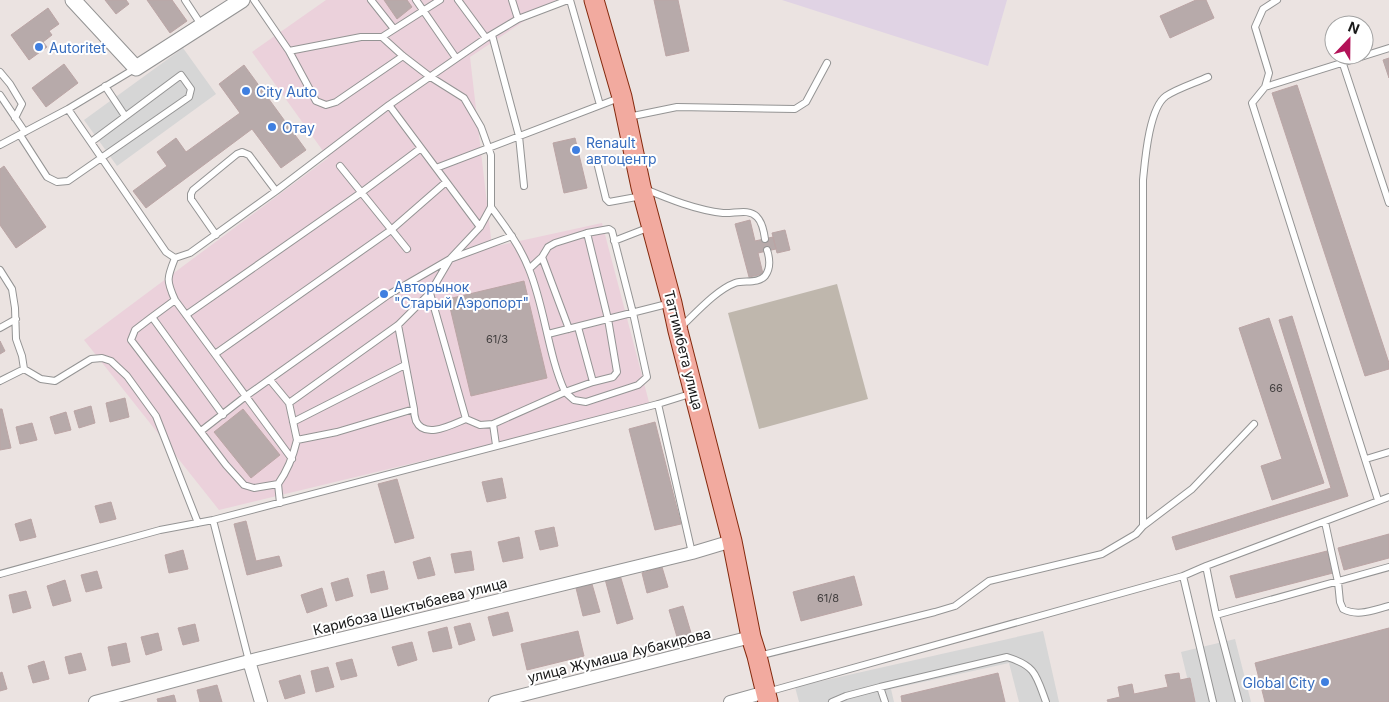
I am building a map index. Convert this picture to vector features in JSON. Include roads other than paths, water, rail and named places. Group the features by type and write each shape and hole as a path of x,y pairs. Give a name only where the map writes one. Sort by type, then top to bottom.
{"main road":[{"name":"Таттимбета улица","path":"594,0 622,97 642,192 732,541 751,637 767,697"}],"street":[{"path":"73,0 136,68 242,0"},
{"name":"Карибоза Шектыбаева улица","path":"95,702 249,661 692,553 732,541"},
{"name":"улица Жумаша Аубакирова","path":"495,702 751,637"},
{"path":"249,661 261,702"},
{"path":"730,702 767,697"}],"lane":[{"path":"185,0 202,26"},
{"path":"254,0 289,52 316,101 326,105 336,102 403,56"},
{"path":"371,0 394,29"},
{"path":"416,0 456,58"},
{"path":"289,52 361,37 382,37 440,0"},
{"path":"458,0 486,38"},
{"path":"512,0 518,19"},
{"path":"175,258 190,253 216,235 389,105 492,34 518,19 569,0 600,105"},
{"path":"1277,0 1263,9 1255,27 1269,74 1265,87 1252,103 1378,500"},
{"path":"492,34 519,136 524,186"},
{"path":"289,403 398,325 430,293 450,259 480,227 491,207 491,156 489,147 481,127 464,98 429,76 382,37"},
{"path":"1374,53 1389,48"},
{"path":"626,117 677,107 795,109 806,102 828,63"},
{"path":"1265,87 1340,65"},
{"path":"1343,65 1389,203"},
{"path":"0,145 68,109 136,68"},
{"path":"0,72 22,104 16,118"},
{"path":"0,95 16,118 22,133 47,177 57,182 68,181 102,158 189,97 191,89 181,75 91,142"},
{"path":"1143,526 1142,229 1143,180 1147,142 1155,112 1165,97 1208,77"},
{"path":"105,86 125,116"},
{"path":"436,168 622,97"},
{"path":"389,105 480,227"},
{"path":"68,109 166,252 175,258"},
{"path":"186,314 362,192 421,148"},
{"path":"216,235 191,199 191,194 193,190 236,154 242,152 249,155 276,191"},
{"path":"596,158 606,199 609,202 642,192 725,214 747,212 757,216 765,239"},
{"path":"340,166 407,249"},
{"path":"215,354 391,230 446,182"},
{"path":"491,207 512,236 530,269 559,379 565,392 574,400 586,402 638,385 647,377 612,231 609,229 587,233 555,242 548,247 542,257 530,269"},
{"path":"614,241 652,226"},
{"path":"398,325 416,422 424,428 432,430 441,429 466,419 480,425 493,424 565,392 593,382 609,379 616,375 608,319 587,233"},
{"path":"201,431 246,396 388,295 450,259 512,236"},
{"path":"678,331 722,290 736,283 760,280 764,277 770,268 767,250"},
{"path":"542,257 569,329"},
{"path":"175,258 168,278 169,287 175,300 292,459"},
{"path":"0,270 12,289 16,319 16,339 24,369"},
{"path":"430,293 466,419"},
{"path":"175,300 135,330 131,340 226,465 244,484 254,488 278,484 286,474 297,440 289,403 270,380"},
{"path":"548,334 672,303"},
{"path":"152,317 223,415"},
{"path":"0,328 16,319"},
{"path":"578,327 593,382"},
{"path":"24,369 41,379 55,382 92,359 102,358 110,361 127,376 156,416 198,523"},
{"path":"293,422 405,366"},
{"path":"0,381 24,369"},
{"path":"0,574 160,530 213,520 694,393"},
{"path":"658,404 692,553"},
{"path":"297,440 337,432 414,409"},
{"path":"493,424 496,445"},
{"path":"757,656 935,612 955,606 989,581 1102,554 1136,534 1143,526 1192,489 1254,424"},
{"path":"1366,459 1389,452"},
{"path":"278,484 280,502"},
{"path":"767,697 1184,576 1389,496"},
{"path":"213,520 249,661"},
{"path":"1325,522 1338,582 1340,602 1343,609 1350,613 1360,614 1389,606"},
{"path":"1206,566 1216,615 1239,702"},
{"path":"1216,615 1389,567"},
{"path":"1184,576 1213,702"},
{"path":"832,702 846,699 880,686 1007,657 1023,662 1036,674 1046,702"},
{"path":"880,686 885,702"}],"place":[{"name":"Autoritet","path":"39,47"},
{"name":"City Auto","path":"246,91"},
{"name":"Отау","path":"272,127"},
{"name":"Renault автоцентр","path":"576,150"},
{"name":"Авторынок \"Старый Аэропорт\"","path":"384,294"},
{"name":"Global City","path":"1325,682"}]}
